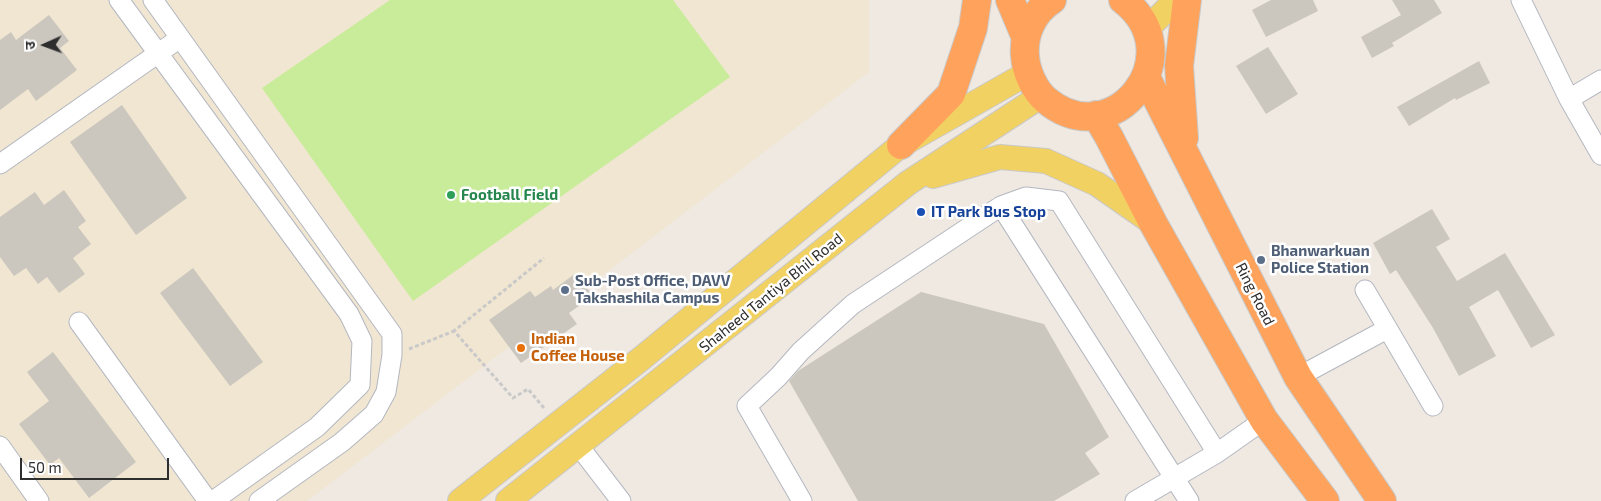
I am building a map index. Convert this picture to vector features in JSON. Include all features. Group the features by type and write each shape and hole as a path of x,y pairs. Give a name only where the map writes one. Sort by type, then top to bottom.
{"highway":[{"path":"902,145 951,94 973,28 977,0"},
{"path":"1010,0 1026,38"},
{"path":"1052,0 1038,13 1026,38 1024,50 1028,73 1042,96 1053,106 1081,116 1112,111 1126,103 1138,91 1146,77 1151,52 1147,28 1133,8 1123,0"},
{"path":"1187,0 1179,66 1180,109 1187,159"},
{"name":"Ring Road","path":"1146,77 1298,377 1382,501"},
{"path":"1096,115 1153,223 1264,420 1325,501"}],"main road":[{"path":"1147,28 1176,0"},
{"path":"460,501 642,358 902,145 1028,73"},
{"name":"Shaheed Tantiya Bhil Road","path":"508,501 908,183 1042,96"},
{"path":"908,183 1000,157 1046,161 1097,184 1153,223"},
{"path":"557,424 578,446"}],"street":[{"path":"119,0 349,314 362,341 360,385 317,427 213,501"},
{"path":"153,0 375,307 392,334 392,355 386,392 374,414 342,442 259,501"},
{"path":"1521,0 1569,99 1601,155"},
{"path":"0,164 180,38"},
{"path":"1569,99 1601,80"},
{"path":"802,501 747,406 778,377 801,350 853,304 1000,206 1026,197 1059,201 1217,454"},
{"path":"1000,206 1189,501"},
{"path":"1365,290 1433,406"},
{"path":"79,322 208,501"},
{"path":"1298,377 1387,329"},
{"path":"1135,501 1217,454 1264,420"},
{"path":"0,446 39,501"},
{"path":"578,446 620,501"}],"path":[{"path":"392,355 454,331 544,258"},
{"path":"454,331 513,398 528,389 557,424"}],"shaded area":[{"path":"0,0 869,0 869,72 307,501 0,501"}],"green space":[{"name":"Football Field","path":"390,0 673,0 730,77 413,301 262,88"}],"building":[{"path":"1271,0 1313,0 1318,11 1266,37 1252,10"},
{"path":"1392,0 1434,0 1442,13 1392,43 1394,46 1372,58 1361,37 1401,15"},
{"path":"49,15 69,41 60,48 77,70 36,101 28,89 0,110 0,40 11,32 16,40"},
{"path":"1268,47 1298,94 1266,114 1236,66"},
{"path":"1479,61 1490,83 1456,100 1455,98 1409,126 1397,107"},
{"path":"122,105 187,198 136,235 70,142"},
{"path":"64,190 86,221 78,227 91,244 73,258 85,274 59,293 47,277 38,284 26,268 14,276 0,257 0,217 35,192 44,205"},
{"path":"1432,209 1450,239 1436,247 1457,281 1505,253 1555,335 1531,348 1498,290 1469,307 1496,356 1459,376 1433,328 1396,270 1390,274 1373,243"},
{"path":"193,268 263,362 230,386 160,293"},
{"path":"576,273 593,296 569,313 577,324 521,363 489,320 530,291 535,297 551,286 553,290"},
{"path":"921,292 1044,324 1109,437 1085,453 1100,474 1054,501 858,501 789,381 798,371"},
{"path":"53,352 136,462 89,498 59,458 50,465 19,424 49,401 27,372"}],"place":[{"name":"Football Field","path":"451,195"},
{"name":"IT Park Bus Stop","path":"921,212"},
{"name":"Bhanwarkuan Police Station","path":"1261,260"},
{"name":"Sub-Post Office, DAVV Takshashila Campus","path":"565,290"},
{"name":"Indian Coffee House","path":"521,348"}]}
